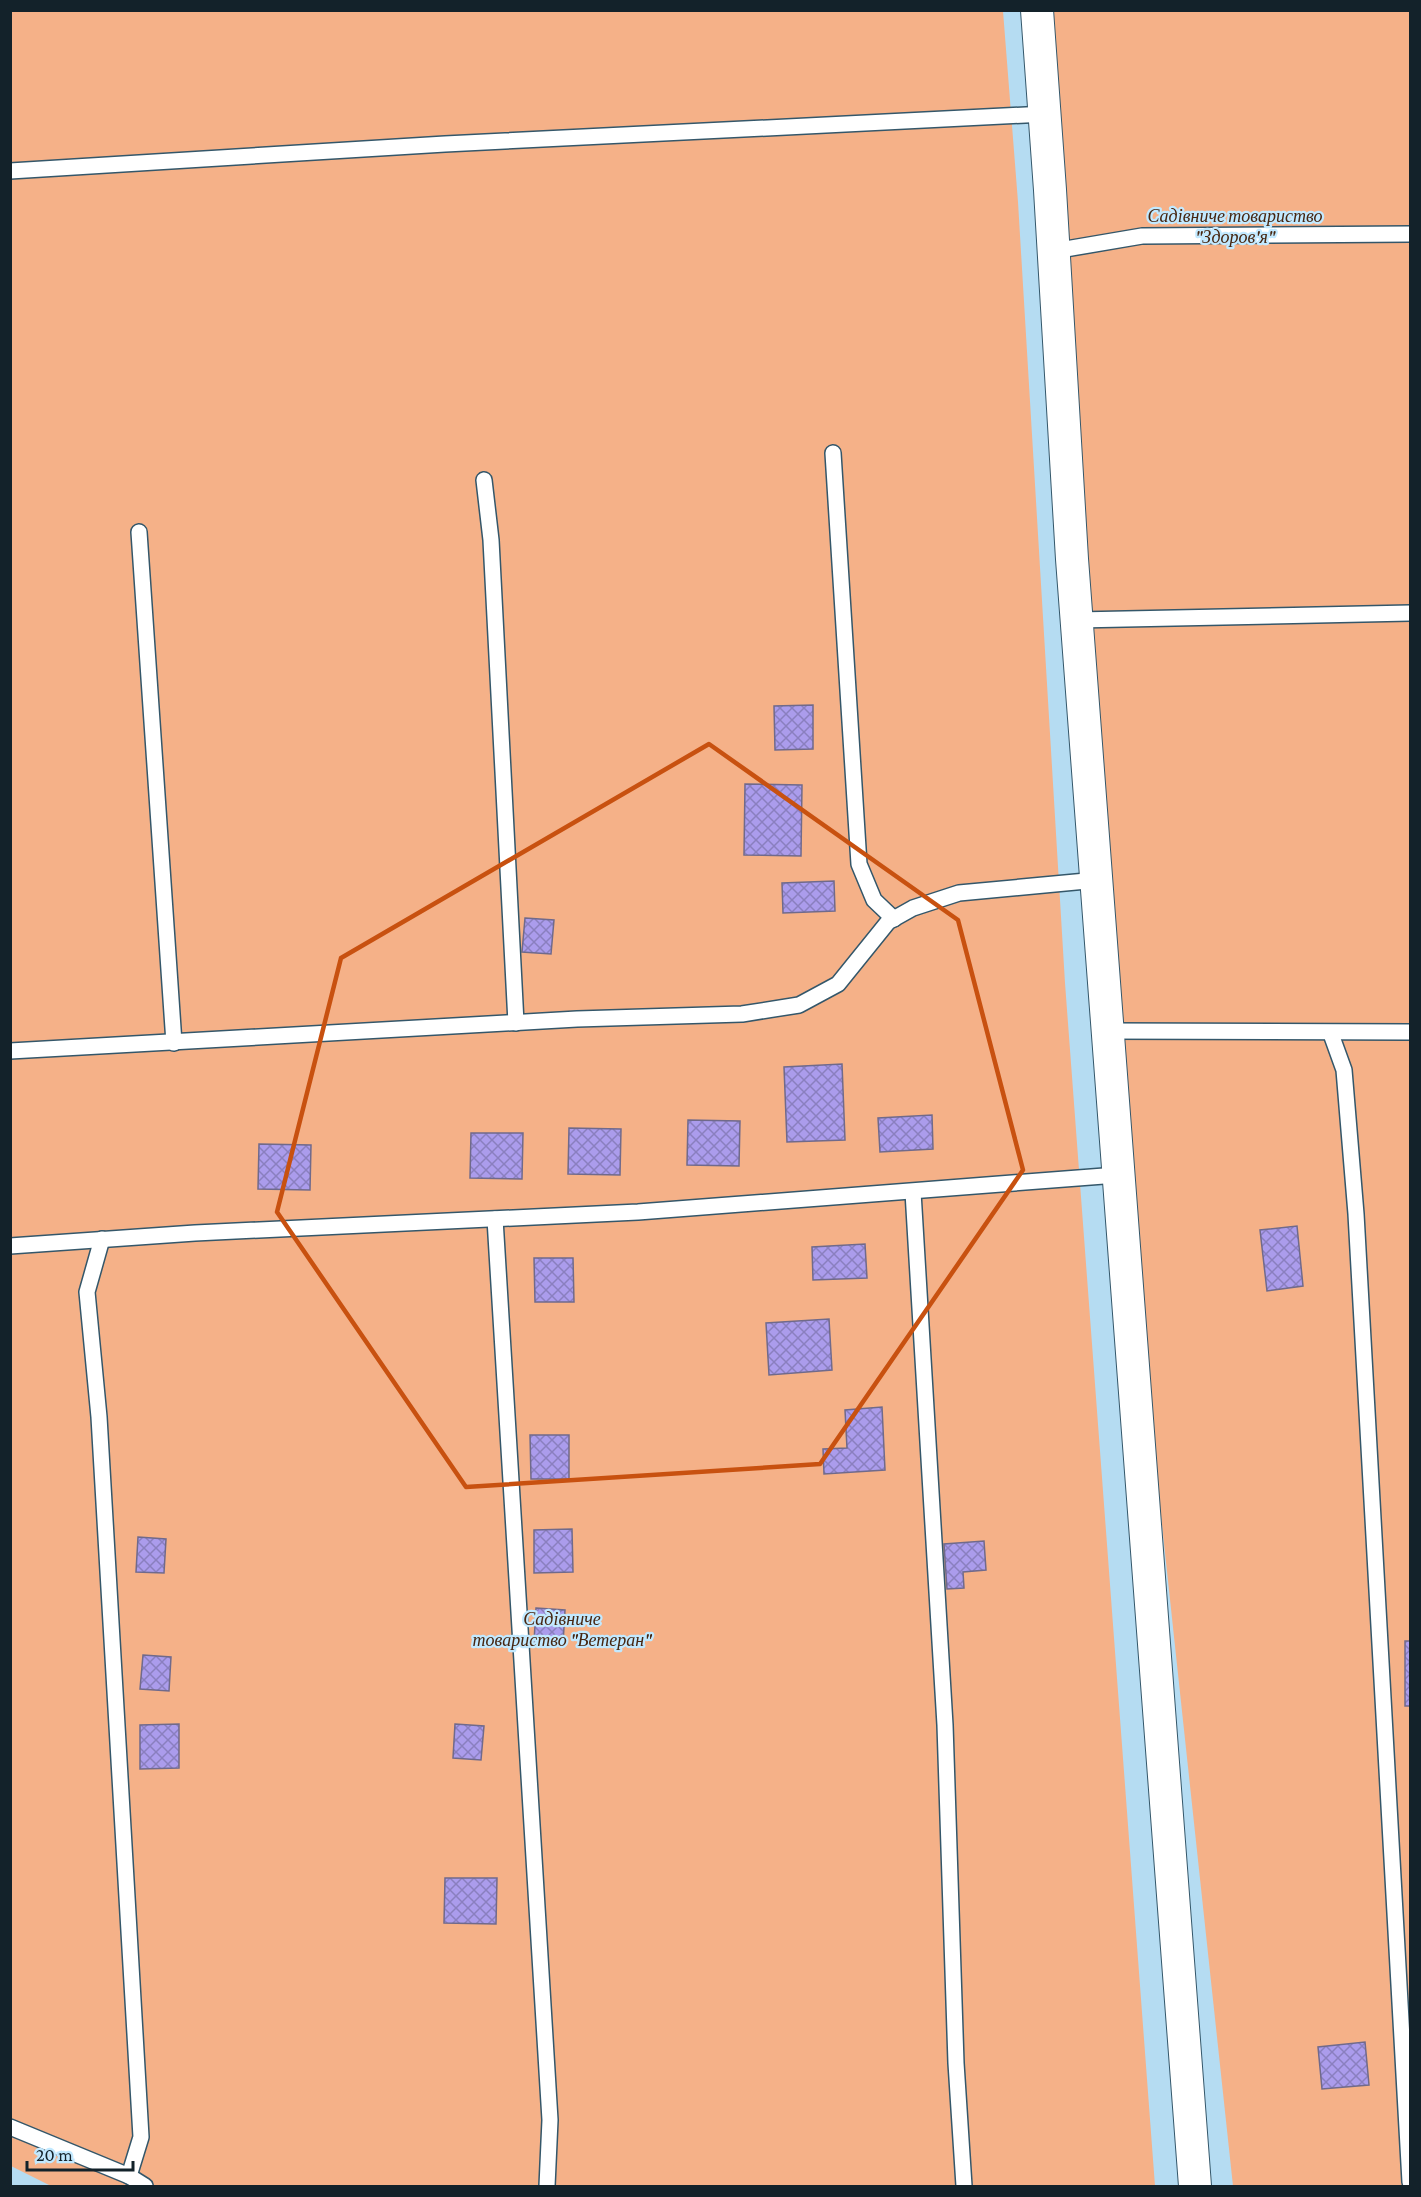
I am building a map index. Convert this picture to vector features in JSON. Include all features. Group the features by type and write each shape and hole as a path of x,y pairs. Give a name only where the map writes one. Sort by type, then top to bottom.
{"street":[{"path":"1037,10 1077,620 1117,1175 1195,2187"}],"lane":[{"path":"10,171 445,144 1045,114"},
{"path":"1054,251 1142,236 1410,234"},
{"path":"833,453 859,864 874,900 894,919"},
{"path":"484,480 491,540 516,1023"},
{"path":"139,532 174,1043"},
{"path":"1077,620 1410,612"},
{"path":"10,1051 516,1023 741,1014 799,1005 838,984 888,922 913,909 959,893 1097,880"},
{"path":"1107,1031 1331,1034 1410,1032"},
{"path":"1331,1034 1344,1070 1356,1214 1410,2182"},
{"path":"10,1246 102,1239 638,1212 1117,1175"},
{"path":"913,1192 945,1725 956,2063 964,2187"},
{"path":"495,1219 550,2120 547,2187"},
{"path":"102,1239 87,1292 99,1417 141,2137 129,2176"},
{"path":"10,2127 129,2176 146,2187"}],"highlighted area":[{"path":"709,744 958,920 1023,1170 820,1464 466,1487 277,1212 341,958"}],"green space":[{"name":"Садівниче товариство \"Ветеран\"","path":"11,11 1003,11 1018,202 1065,983 1155,2186 51,2186 11,2166"},
{"name":"Садівниче товариство \"Здоров'я\"","path":"1045,11 1410,11 1410,2186 1233,2186 1098,929"}],"building":[{"path":"813,705 813,749 775,750 774,706"},
{"path":"745,784 802,785 801,856 744,855"},
{"path":"834,881 835,911 783,913 782,883"},
{"path":"525,918 554,920 551,954 522,952"},
{"path":"842,1064 845,1140 787,1142 784,1067"},
{"path":"932,1115 933,1149 880,1152 878,1118"},
{"path":"688,1120 740,1121 739,1166 687,1165"},
{"path":"569,1128 621,1129 620,1175 568,1174"},
{"path":"471,1133 523,1133 522,1179 470,1178"},
{"path":"259,1144 311,1145 310,1190 258,1189"},
{"path":"1297,1226 1303,1286 1267,1291 1260,1230"},
{"path":"865,1244 867,1278 813,1280 812,1247"},
{"path":"534,1258 573,1258 574,1302 535,1302"},
{"path":"829,1319 832,1370 769,1375 766,1323"},
{"path":"882,1407 885,1470 824,1474 823,1449 847,1448 845,1410"},
{"path":"530,1435 569,1435 569,1479 531,1479"},
{"path":"572,1529 573,1572 534,1573 534,1530"},
{"path":"138,1537 166,1539 164,1573 136,1572"},
{"path":"984,1541 986,1570 963,1572 964,1588 947,1589 944,1544"},
{"path":"536,1608 565,1610 563,1644 534,1642"},
{"path":"1405,1641 1410,1641 1410,1706 1405,1706"},
{"path":"143,1655 171,1657 169,1691 140,1689"},
{"path":"179,1724 179,1768 140,1769 140,1725"},
{"path":"455,1724 484,1726 481,1760 453,1758"},
{"path":"445,1878 497,1878 496,1924 444,1923"},
{"path":"1365,2042 1369,2085 1322,2089 1318,2047"}]}
